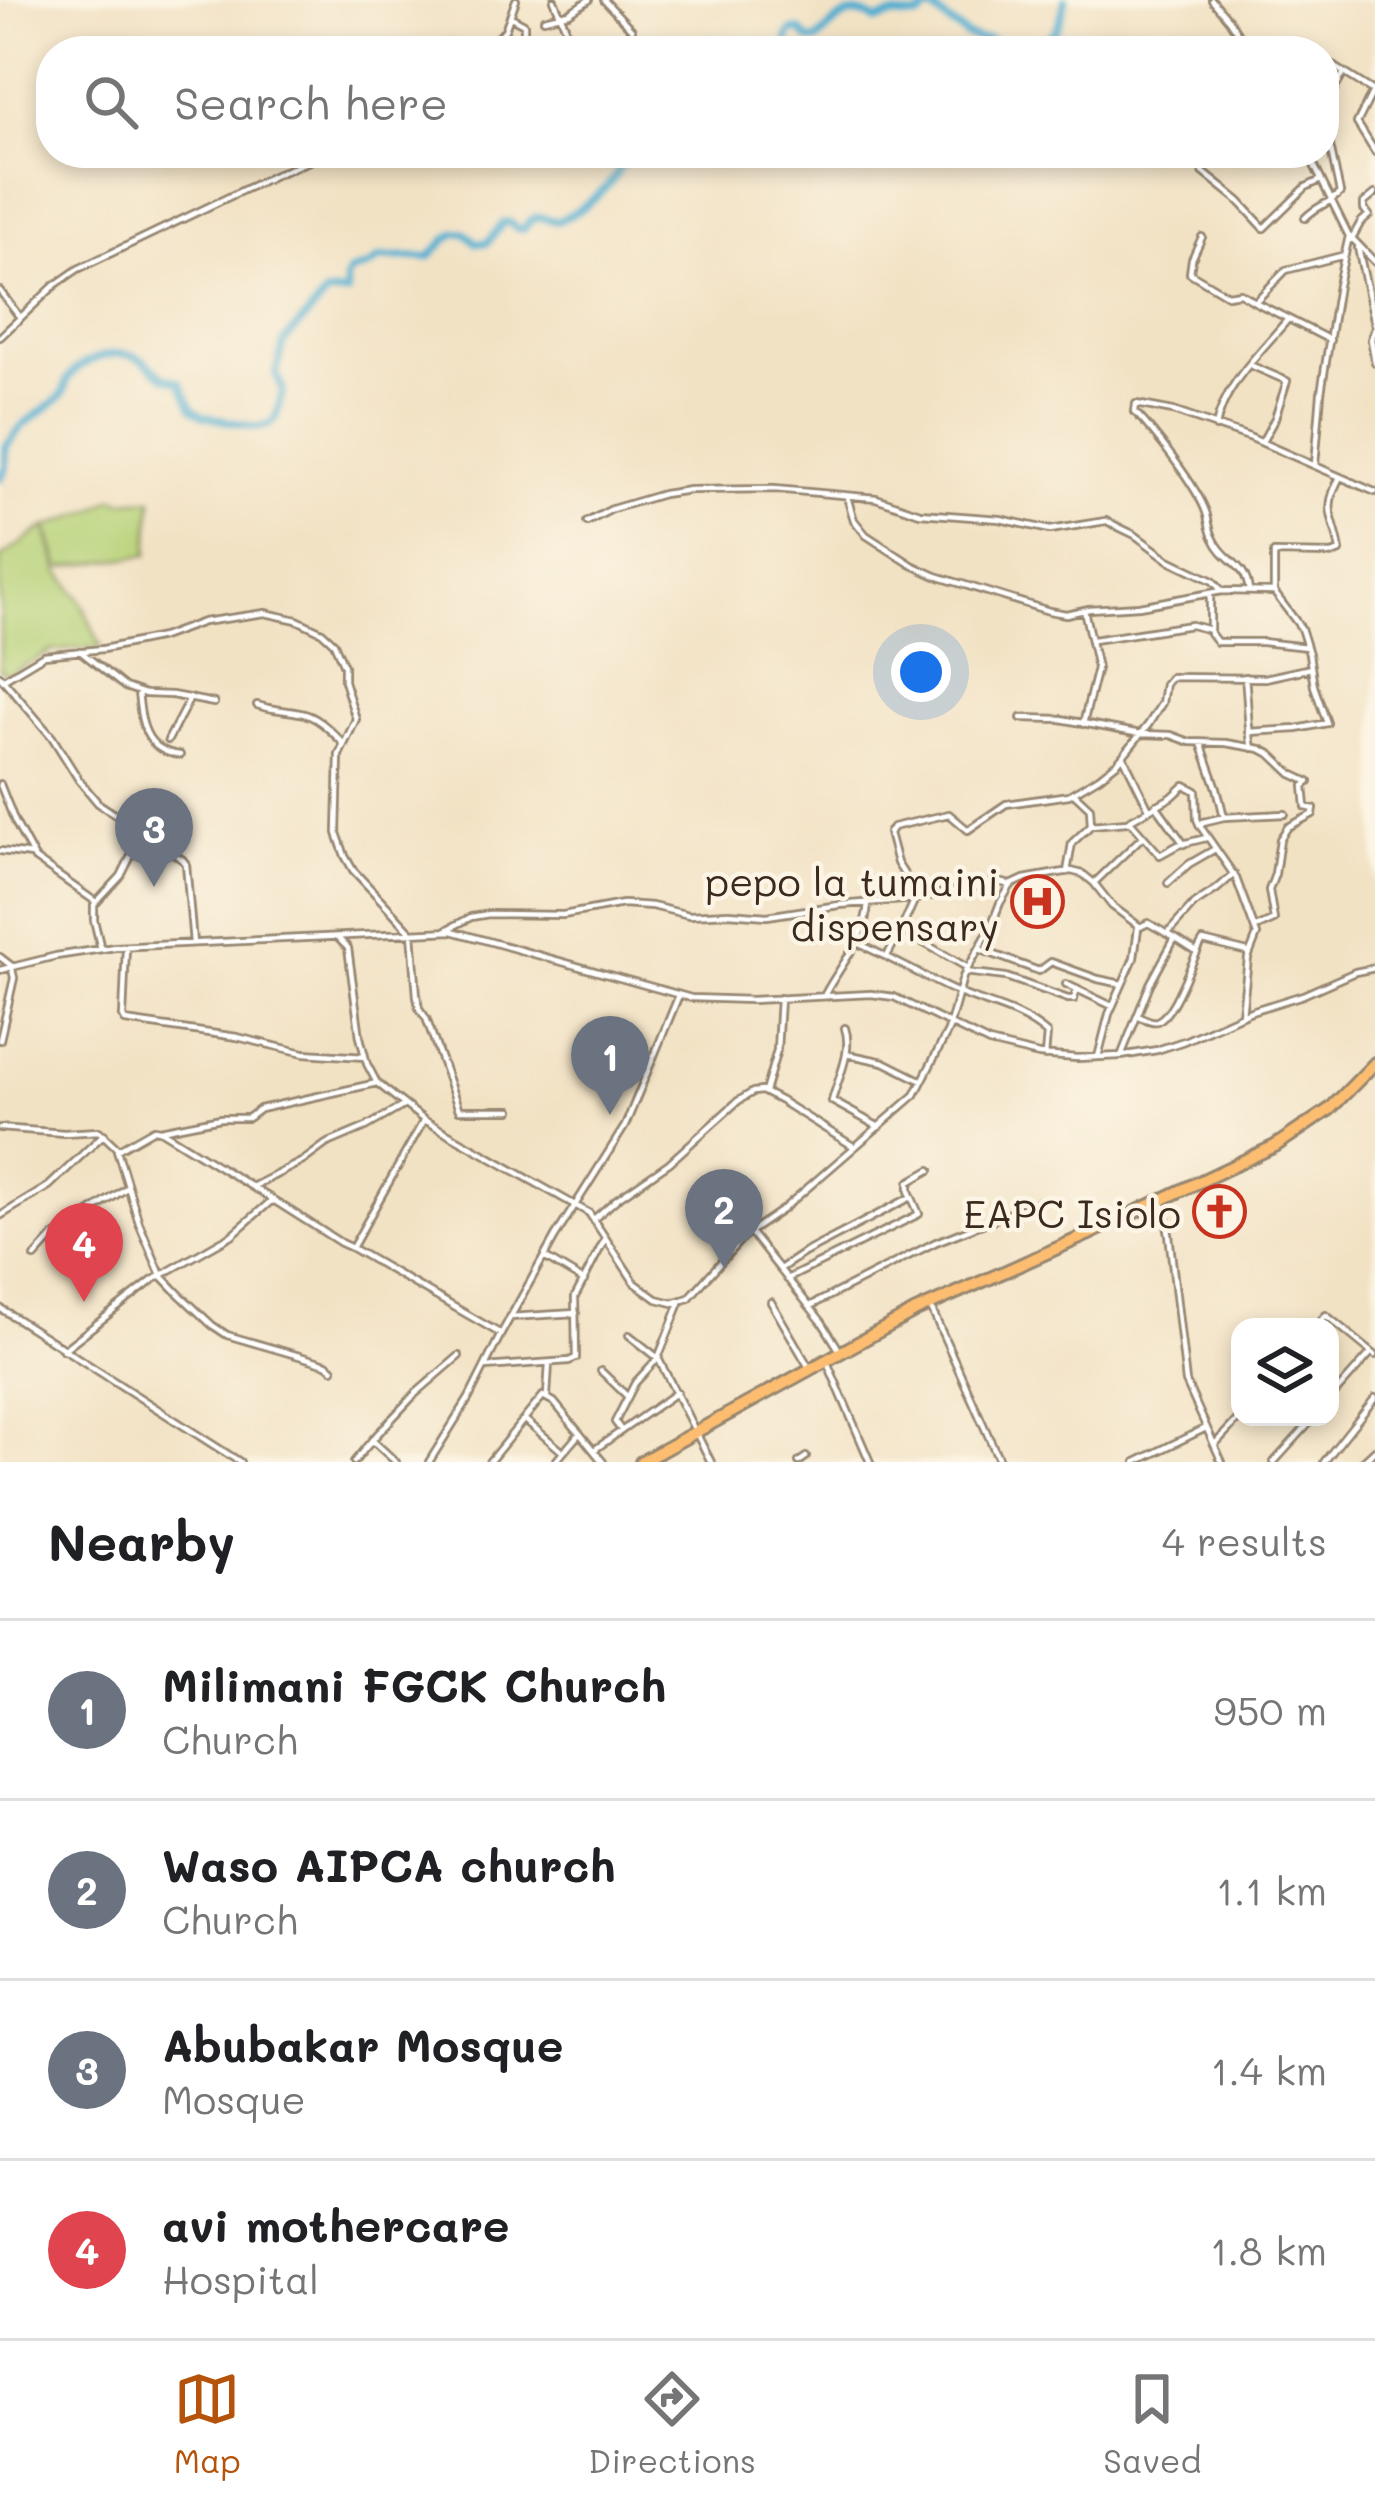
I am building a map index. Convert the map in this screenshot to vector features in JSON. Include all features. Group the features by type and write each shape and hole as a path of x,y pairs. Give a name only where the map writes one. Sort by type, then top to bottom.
{"highway":[{"path":"641,1462 929,1306 1249,1160 1300,1131 1343,1098 1375,1063"}],"street":[{"path":"500,36 516,0"},
{"path":"554,0 566,36"},
{"path":"544,19 589,0"},
{"path":"604,0 632,30"},
{"path":"1212,0 1239,36"},
{"path":"511,16 524,24 524,36"},
{"path":"1339,70 1374,92 1358,124 1375,152"},
{"path":"1339,81 1344,73"},
{"path":"0,337 55,285 95,260 292,168"},
{"path":"1202,168 1264,228 1306,187 1321,180"},
{"path":"1315,168 1350,238 1375,262"},
{"path":"1305,218 1340,193 1335,168"},
{"path":"1315,465 1321,393 1345,255 1361,222 1372,217 1364,205 1375,194"},
{"path":"1202,237 1190,273 1227,295 1240,292 1330,340"},
{"path":"1358,248 1375,326 1371,339 1375,362"},
{"path":"1255,302 1286,270 1345,255"},
{"path":"0,291 20,317"},
{"path":"1216,427 1223,403 1288,319"},
{"path":"1250,365 1288,382 1262,442"},
{"path":"1250,592 1244,570 1214,541 1202,504 1133,407 1140,404 1177,412 1262,442 1374,491"},
{"path":"1249,733 1327,723 1296,618 1274,592 1274,553 1340,551 1329,511 1340,477"},
{"path":"587,522 648,497 680,491 790,490 876,498 927,514 1000,519 1046,530 1106,521 1213,581 1222,591"},
{"path":"847,497 854,520 866,535 922,570 1049,611 1066,614 1222,591 1274,592"},
{"path":"1210,593 1210,630 1220,642 1307,647"},
{"path":"1083,724 1097,672 1084,610"},
{"path":"193,944 186,864 98,803 52,736 2,678 39,657 151,640 203,622 258,612 297,620 326,636 341,658 356,719 338,765 336,824 347,862 412,933 418,1005 459,1110 512,1110"},
{"path":"1093,640 1191,625 1210,630"},
{"path":"80,651 125,687 214,703"},
{"path":"917,898 894,856 889,833 893,827 949,814 968,830 1006,804 1075,794 1107,771 1141,734 1161,706 1168,679 1271,677 1311,668"},
{"path":"1245,677 1252,748"},
{"path":"138,692 146,736 156,747 180,755"},
{"path":"168,740 190,698"},
{"path":"257,705 307,714 343,743"},
{"path":"1021,718 1060,719 1252,748 1268,752 1289,772 1306,779 1304,803 1314,809 1312,817 1291,826 1280,839 1269,889 1274,920 1256,928"},
{"path":"1201,743 1224,817"},
{"path":"1123,756 1149,809"},
{"path":"0,784 32,855 96,902"},
{"path":"1067,872 1072,843 1091,825 1130,821 1174,796 1183,785 1197,793 1197,819 1234,874 1256,928 1242,1015"},
{"path":"1075,794 1090,810 1091,825"},
{"path":"1156,805 1184,844"},
{"path":"1201,826 1224,817 1285,814"},
{"path":"1130,821 1160,855 1206,838"},
{"path":"101,949 94,918 96,902 121,876 142,833"},
{"path":"1094,883 1143,836"},
{"path":"1168,883 1215,849"},
{"path":"0,851 32,855"},
{"path":"621,1430 614,1420 635,1383 658,1358 680,1303 728,1250 908,1103 950,1025 966,970 1011,885 1067,872 1084,874 1112,906 1138,926"},
{"path":"1120,1056 1172,936 1194,904 1234,874"},
{"path":"445,931 471,917 489,914 563,915 623,904 689,915 767,916 917,898 1000,882 1011,885"},
{"path":"887,956 917,898"},
{"path":"824,997 857,943 868,903"},
{"path":"1138,926 1148,923 1196,951"},
{"path":"1098,1057 1112,1006 1135,958 1138,926"},
{"path":"901,930 966,970 1006,976 1064,999 1073,999 1077,989"},
{"path":"0,970 126,946 445,931 679,995 721,1000 871,994 893,998 989,1043 1045,1056 1098,1057 1176,1044 1355,971 1375,968"},
{"path":"337,937 348,948 355,1011 365,1057 377,1083 424,1120 595,1218 629,1276 663,1302 680,1303"},
{"path":"1137,1016 1160,1020 1184,986 1204,940 1250,952"},
{"path":"857,943 958,993 1014,1012 1042,1030 1047,1038 1045,1056"},
{"path":"126,946 125,1021 237,1037 304,1053 365,1057"},
{"path":"979,950 1039,971 1052,962 1122,984"},
{"path":"0,957 12,967 14,978 0,1040"},
{"path":"1066,984 1112,1006"},
{"path":"429,1462 544,1256 625,1126 679,995"},
{"path":"765,1093 777,1050 780,998"},
{"path":"845,1028 846,1054 832,1102 879,1127"},
{"path":"846,1054 884,1062 922,1081"},
{"path":"117,1148 154,1129 248,1118 260,1108 377,1083"},
{"path":"595,1218 753,1092 765,1093 854,1147"},
{"path":"252,1187 404,1106"},
{"path":"352,1248 424,1120"},
{"path":"0,1127 104,1134 117,1148 139,1223 161,1275 220,1331 333,1369"},
{"path":"160,1130 341,1244 501,1334"},
{"path":"0,1216 49,1186 104,1134"},
{"path":"788,1279 919,1214 910,1181 930,1170"},
{"path":"35,1257 53,1236 128,1187"},
{"path":"780,1269 911,1197"},
{"path":"1162,1200 1186,1382 1222,1462"},
{"path":"63,1350 119,1304 232,1234 274,1201"},
{"path":"810,1306 936,1242 1042,1201"},
{"path":"750,1232 810,1306 840,1352"},
{"path":"485,1367 577,1357 575,1297 605,1239"},
{"path":"544,1256 584,1281"},
{"path":"771,1302 810,1369"},
{"path":"929,1306 1000,1462"},
{"path":"0,1308 240,1462"},
{"path":"510,1317 576,1313"},
{"path":"1339,1326 1373,1354 1339,1390"},
{"path":"629,1335 658,1358 711,1462"},
{"path":"354,1462 416,1394 459,1356"},
{"path":"826,1359 870,1462"},
{"path":"549,1363 547,1396 603,1462"},
{"path":"601,1371 628,1397"},
{"path":"594,1450 677,1392"},
{"path":"489,1462 537,1401 547,1396"},
{"path":"1324,1462 1375,1398"},
{"path":"524,1419 563,1452"},
{"path":"1215,1444 1232,1426"},
{"path":"1274,1462 1307,1426"},
{"path":"1136,1462 1208,1427"},
{"path":"555,1462 580,1433"},
{"path":"372,1440 396,1462"},
{"path":"1362,1462 1375,1450"}],"green space":[{"path":"115,498 152,499 148,555 60,568 47,527"},
{"path":"45,527 59,571 81,601 101,647 52,651 7,675 0,670 0,558"}],"waterway":[{"path":"1050,36 1065,0"},
{"path":"822,36 850,14 877,21 921,16 925,10 933,10 967,36"},
{"path":"788,36 800,30 805,36"},
{"path":"0,478 6,467 6,446 22,426 60,398 75,371 105,356 135,356 180,382 193,409 203,416 257,427 270,424 283,390 276,373 284,342 327,294 347,293 350,272 380,258 429,257 456,233 487,243 503,223 524,229 535,218 558,221 600,194 620,168"}],"place":[{"name":"Abubakar Mosque","path":"154,887"},
{"name":"pepo la tumaini dispensary","path":"1038,902"},
{"name":"Milimani FGCK Church","path":"610,1115"},
{"name":"EAPC Isiolo","path":"1220,1212"},
{"name":"Waso AIPCA church","path":"724,1268"},
{"name":"avi mothercare","path":"84,1302"}]}
